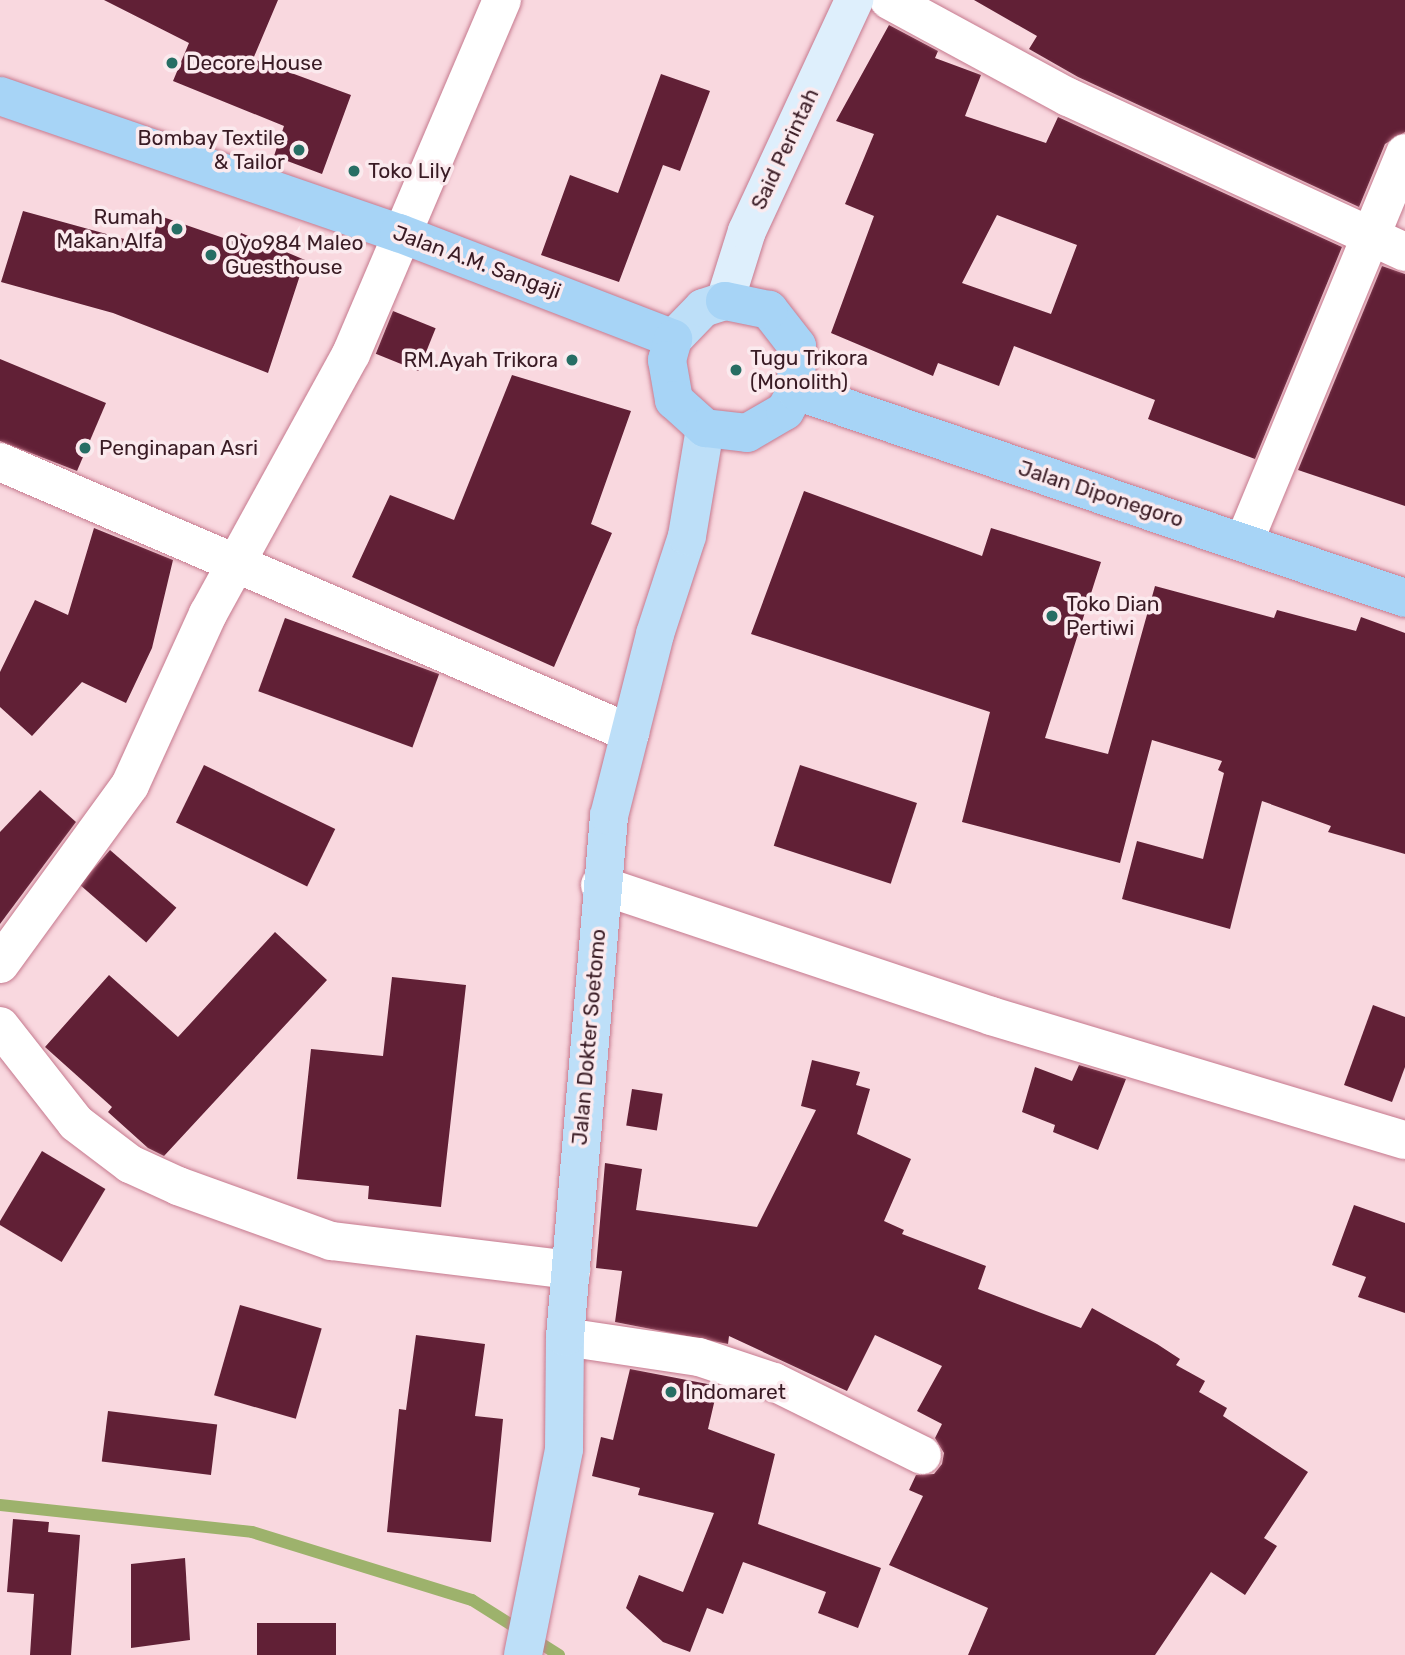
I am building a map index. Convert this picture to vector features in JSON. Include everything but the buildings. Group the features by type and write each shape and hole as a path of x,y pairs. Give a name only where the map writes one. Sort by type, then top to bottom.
{"highway":[{"name":"Jalan A.M. Sangaji","path":"0,96 399,233 673,339"},
{"path":"673,339 667,359 674,400 705,428 726,434 767,425 796,391 797,346 786,326 748,302 724,301"},
{"name":"Jalan Diponegoro","path":"796,391 1405,598"}],"main road":[{"name":"Said Perintah","path":"724,301 747,231 854,0"},
{"path":"673,339 703,308 724,301"},
{"name":"Jalan Dokter Soetomo","path":"523,1655 564,1450 565,1337 600,885 609,816 687,536 705,428"}],"street":[{"path":"0,964 130,785 236,566 351,354 399,233 502,0"},
{"path":"889,0 1068,97 1405,252"},
{"path":"1244,542 1405,153"},
{"path":"0,462 236,566 630,733"},
{"path":"600,885 990,1016 1405,1140"},
{"path":"0,1026 76,1123 130,1164 178,1186 331,1241 571,1270"},
{"path":"565,1337 698,1357 774,1381 922,1455"}],"waterway":[{"path":"0,1505 252,1532 472,1600 559,1655"}],"place":[{"name":"Decore House","path":"172,63"},
{"name":"Bombay Textile & Tailor","path":"299,150"},
{"name":"Toko Lily","path":"354,171"},
{"name":"Rumah Makan Alfa","path":"177,229"},
{"name":"Oyo984 Maleo Guesthouse","path":"211,255"},
{"name":"RM.Ayah Trikora","path":"572,360"},
{"name":"Tugu Trikora (Monolith)","path":"736,370"},
{"name":"Penginapan Asri","path":"85,448"},
{"name":"Toko Dian Pertiwi","path":"1052,616"},
{"name":"Indomaret","path":"671,1392"}]}
